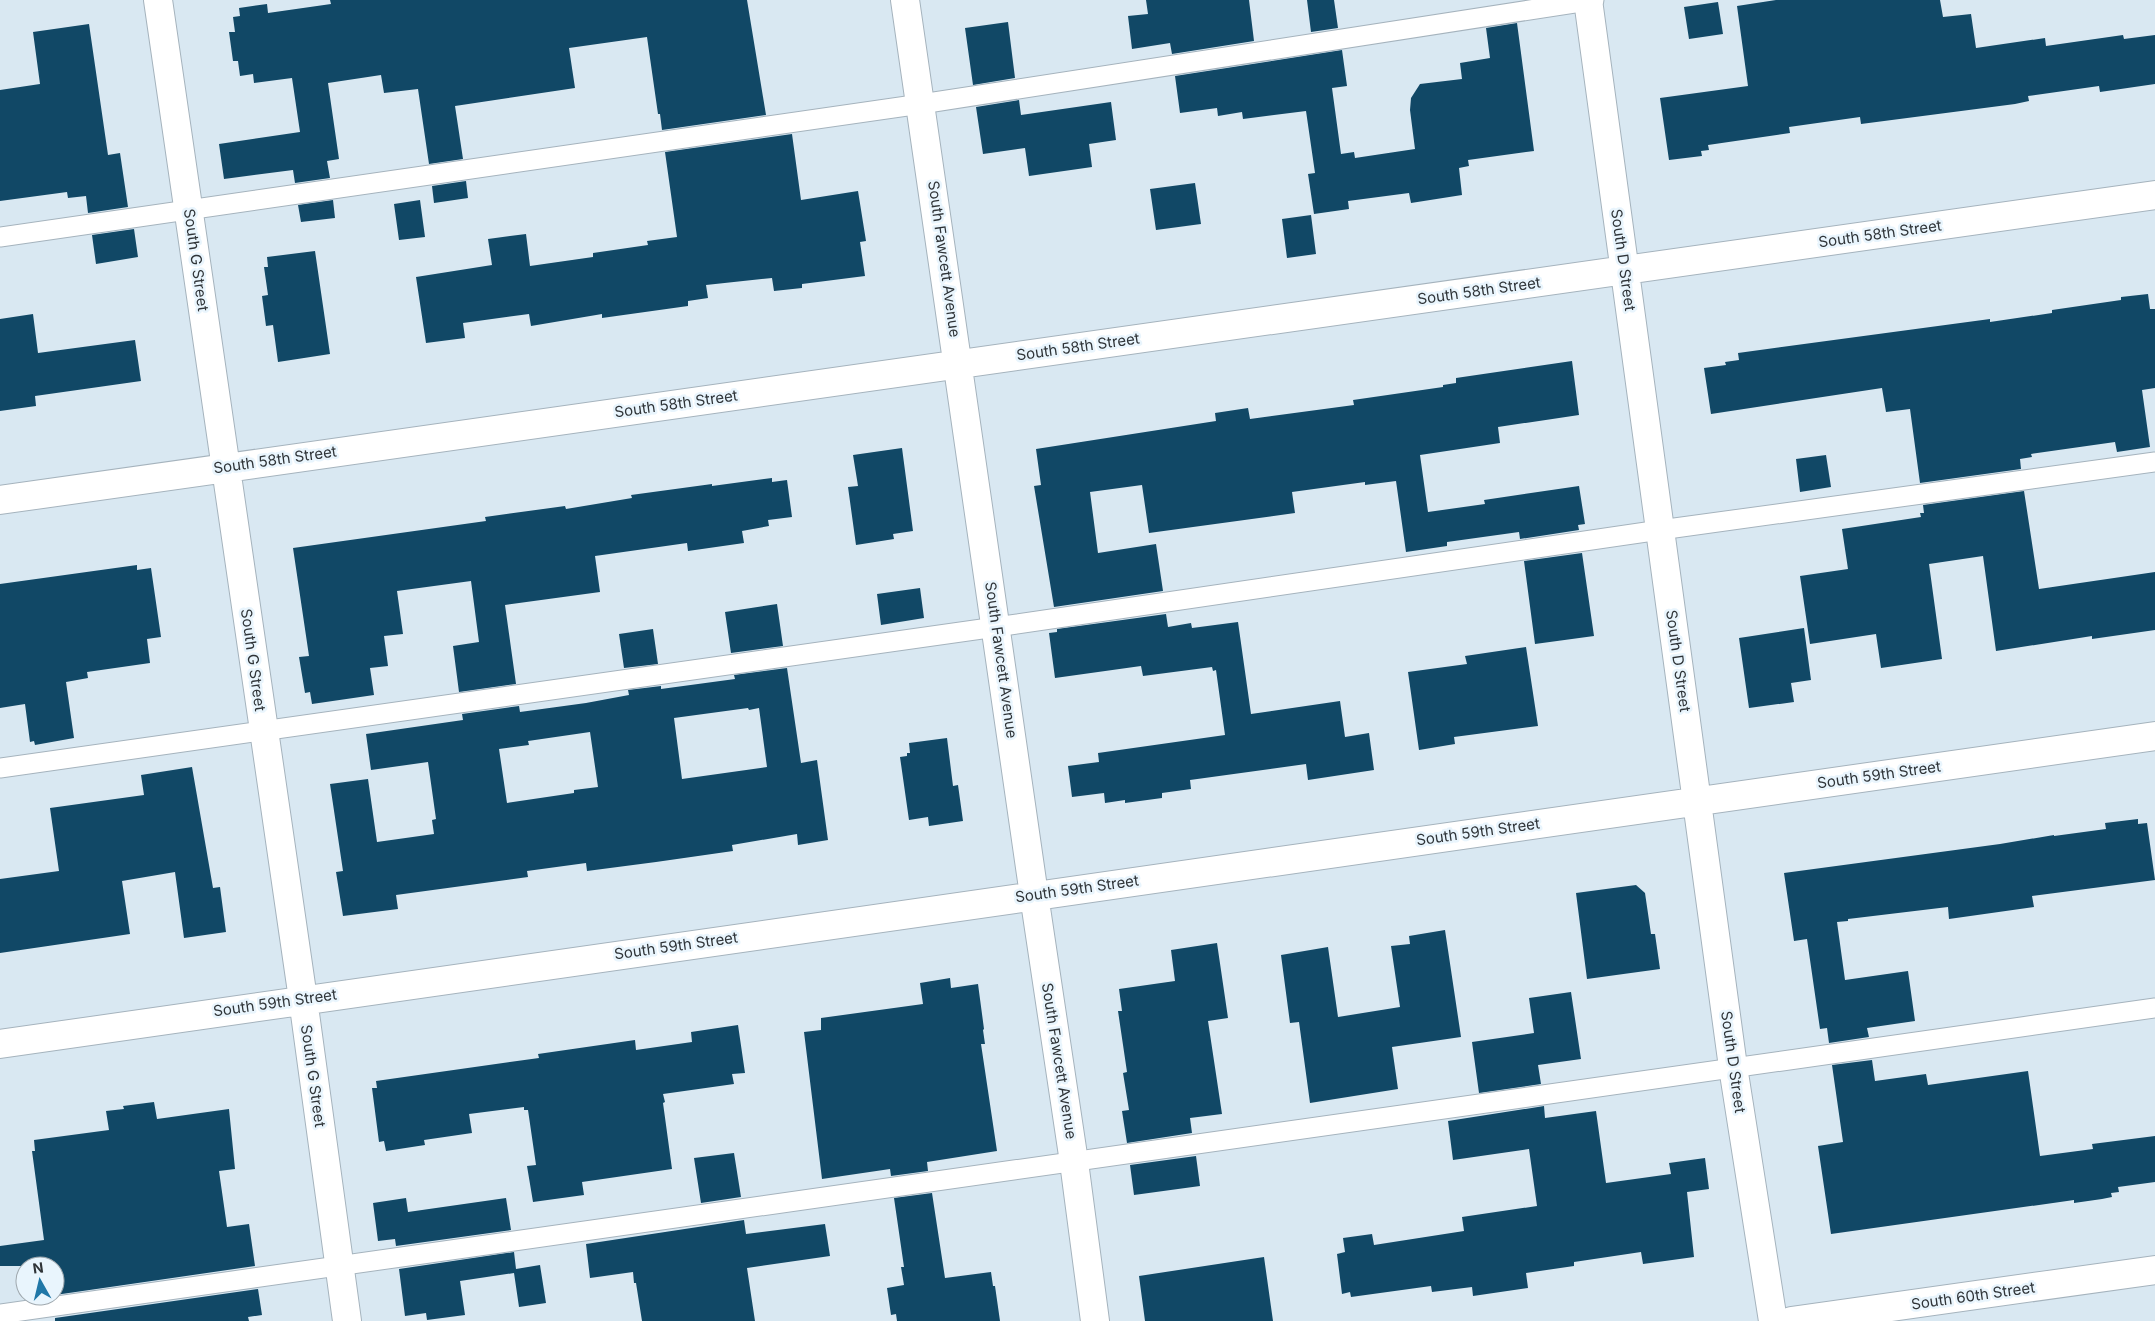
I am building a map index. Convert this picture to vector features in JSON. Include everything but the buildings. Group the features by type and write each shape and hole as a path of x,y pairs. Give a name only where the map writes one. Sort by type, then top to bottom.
{"street":[{"name":"South G Street","path":"158,0 303,999 347,1321"},
{"name":"South Fawcett Avenue","path":"905,0 1074,1162 1095,1321"},
{"name":"South D Street","path":"1590,0 1624,270 1733,1067 1773,1321"},
{"name":"South 58th Street","path":"0,500 2155,195"},
{"name":"South 59th Street","path":"0,1044 303,999 2155,736"},
{"name":"South 60th Street","path":"1791,1321 2155,1270"}],"lane":[{"path":"0,237 921,104 1590,0"},
{"path":"0,768 996,628 1660,530 2155,462"},
{"path":"0,1314 2155,1008"}]}
